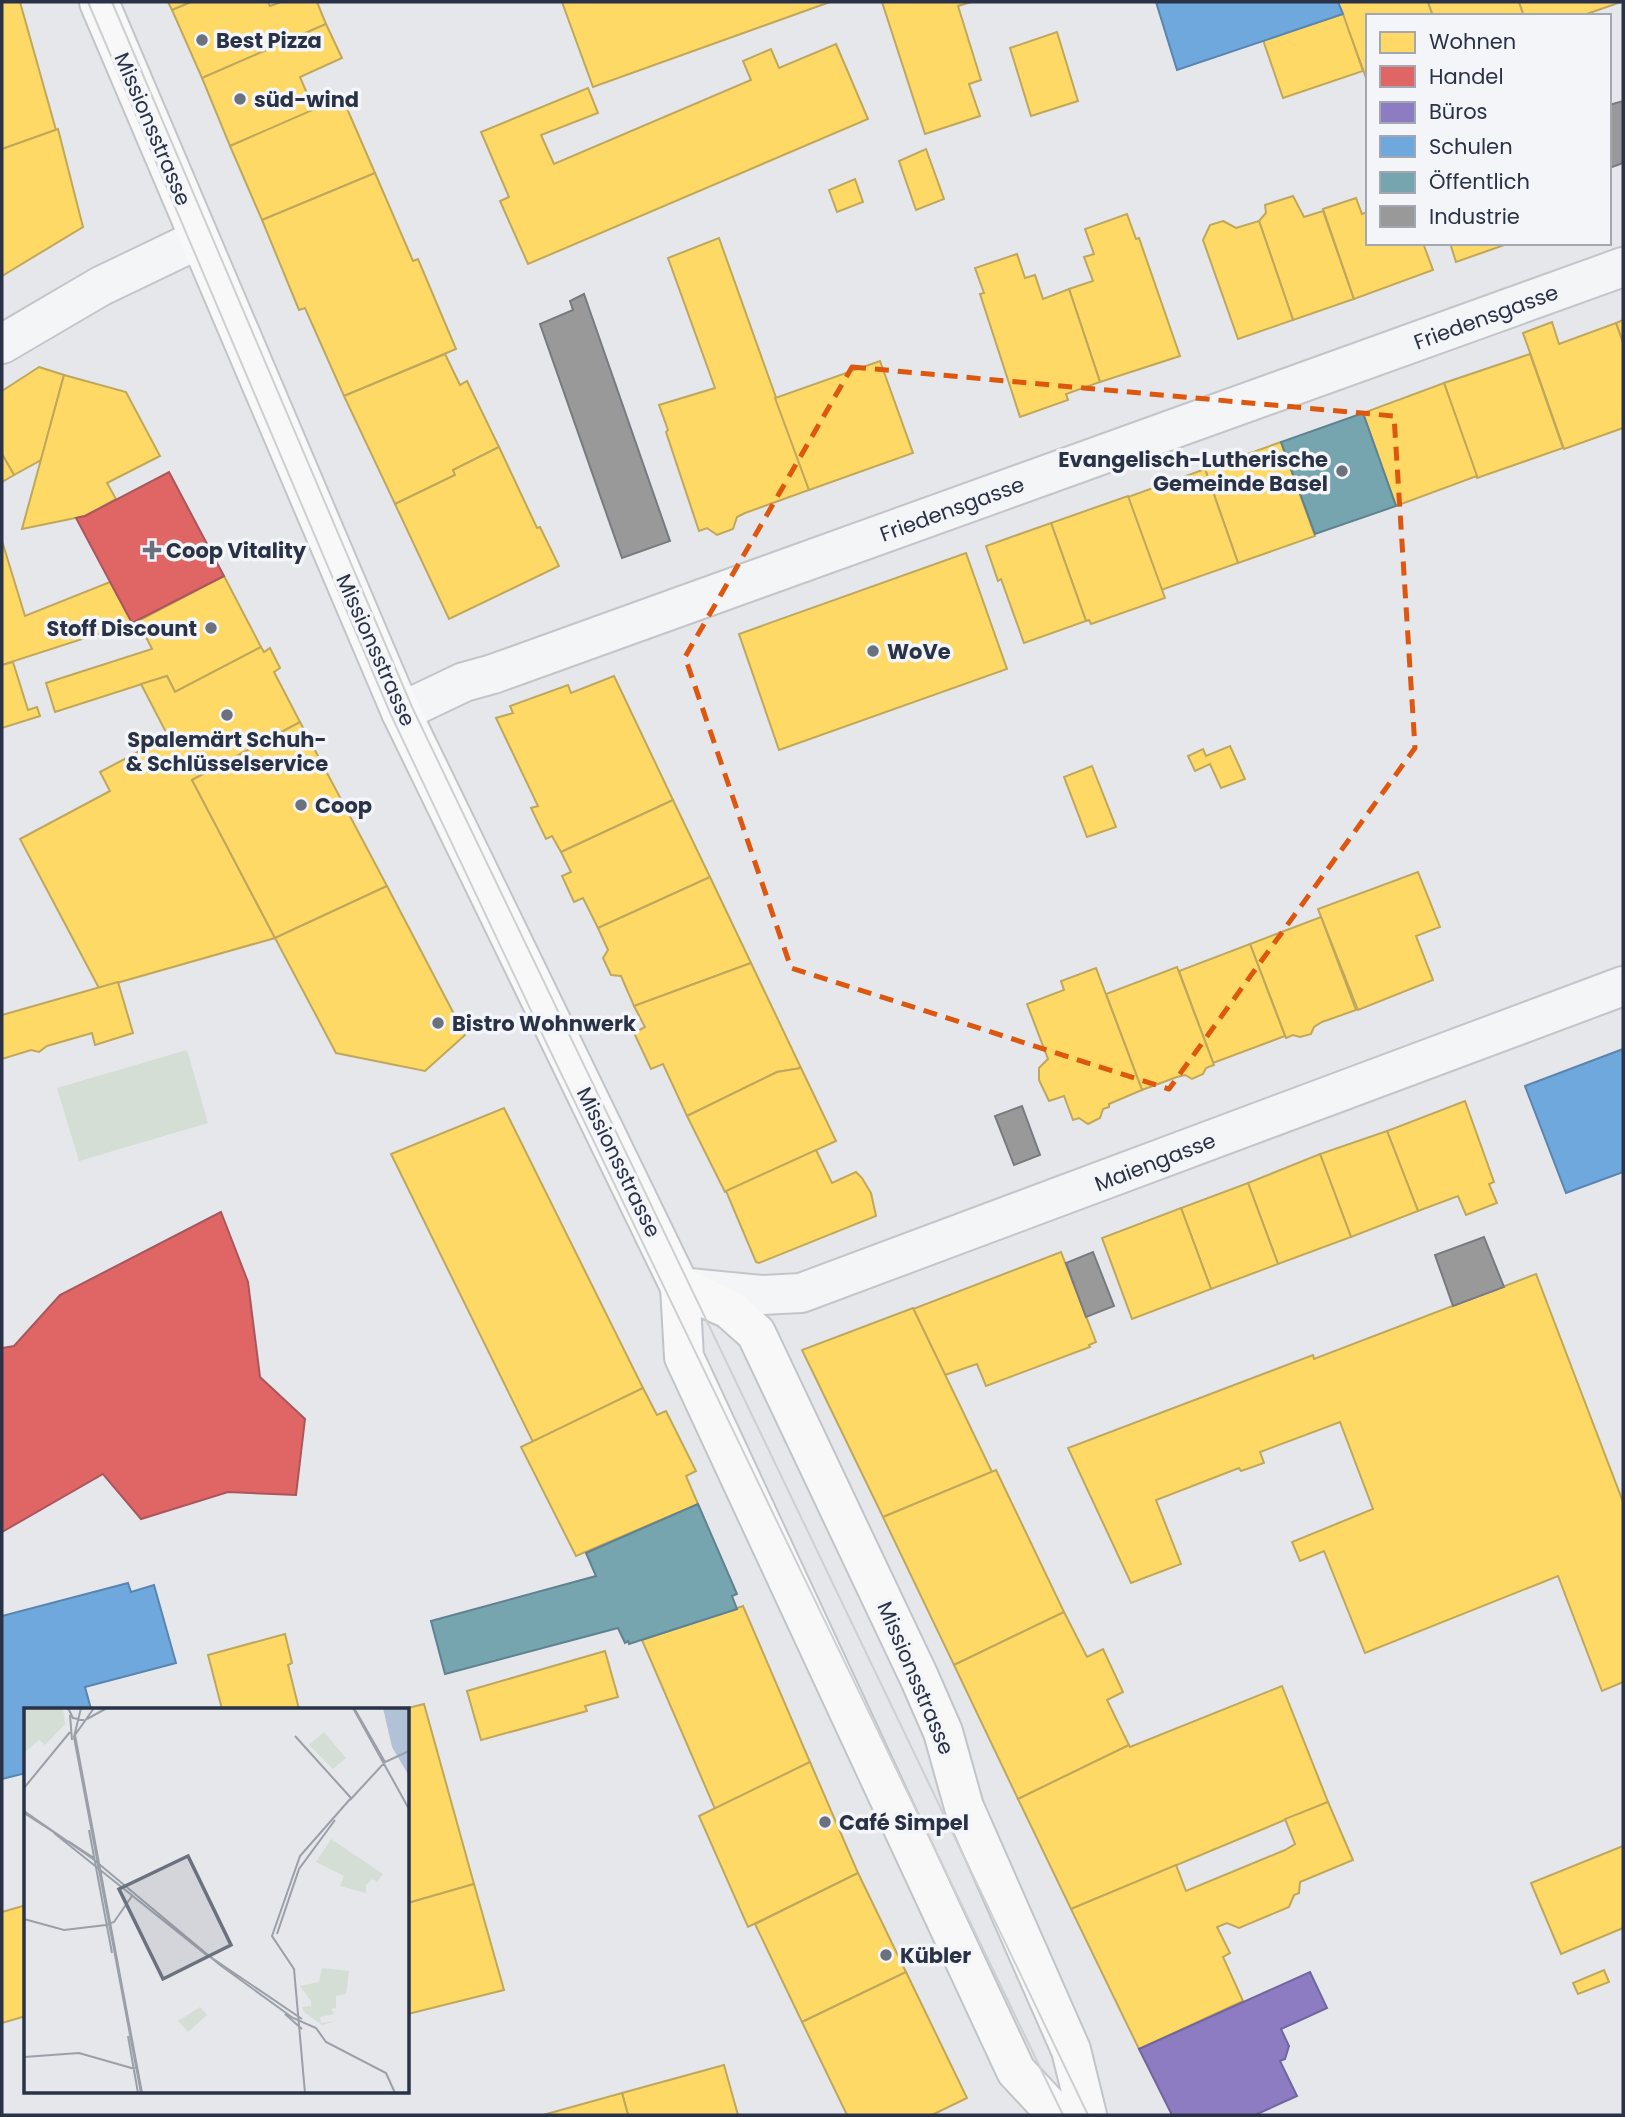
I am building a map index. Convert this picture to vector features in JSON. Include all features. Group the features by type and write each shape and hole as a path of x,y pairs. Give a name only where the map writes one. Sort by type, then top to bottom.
{"main road":[{"name":"Missionsstrasse","path":"99,2 401,712 680,1287 684,1357 1016,2071 1057,2115"},
{"name":"Missionsstrasse","path":"680,1287 729,1309 756,1333 943,1732 964,1807 1071,2049 1087,2115"}],"street":[{"path":"2,344 101,286 199,239"},
{"name":"Friedensgasse","path":"401,712 464,682 493,674 1623,267"},
{"name":"Maiengasse","path":"680,1287 761,1295 802,1293 1623,986"}],"highlighted area":[{"path":"852,367 1394,416 1415,748 1169,1089 791,968 685,657"}],"shaded area":[{"path":"187,1050 208,1123 79,1161 57,1088"}],"building: Wohnen":[{"path":"2,2 20,2 56,130 2,149"},
{"path":"168,2 191,2 172,10"},
{"path":"191,2 268,2 270,6 281,2 317,2 326,24 202,78 172,10"},
{"path":"562,2 830,2 593,87"},
{"path":"882,2 971,2 958,6 981,80 969,84 980,116 925,134"},
{"path":"1338,2 1428,2 1432,14 1366,14 1366,78"},
{"path":"1428,2 1519,2 1523,14 1432,14"},
{"path":"1519,2 1621,2 1587,14 1523,14"},
{"path":"1343,14 1363,71 1283,98 1263,40"},
{"path":"326,24 342,58 300,77 314,110 230,146 202,78"},
{"path":"1057,32 1078,101 1031,116 1010,48"},
{"path":"836,44 868,119 528,264 500,201 509,197 481,132 588,88 598,113 541,135 554,164 751,80 743,61 771,49 779,68"},
{"path":"342,97 375,173 262,220 230,146"},
{"path":"58,129 83,227 2,276 2,149"},
{"path":"926,149 944,199 916,210 899,161"},
{"path":"375,173 413,261 418,259 456,349 344,396 305,308 299,310 262,220"},
{"path":"855,179 863,202 837,212 829,190"},
{"path":"1293,196 1304,217 1323,211 1354,299 1293,320 1259,221 1266,213 1265,205"},
{"path":"1356,198 1362,214 1366,213 1366,245 1424,245 1433,270 1354,299 1323,209"},
{"path":"1127,214 1136,239 1139,238 1180,356 1100,382 1069,289 1093,281 1084,257 1094,254 1085,229"},
{"path":"1223,221 1236,228 1259,221 1293,320 1238,339 1203,240 1210,225"},
{"path":"719,238 809,490 745,513 737,517 733,529 717,535 707,528 699,531 659,405 715,388 668,258"},
{"path":"1451,245 1504,245 1456,262"},
{"path":"1017,254 1025,278 1035,275 1043,299 1069,289 1100,382 1066,394 1068,400 1020,417 980,294 984,293 975,268"},
{"path":"1623,320 1623,343 1616,323"},
{"path":"1552,322 1559,344 1616,323 1623,343 1623,428 1564,449 1523,333"},
{"path":"445,354 460,385 467,381 499,447 453,470 455,475 395,504 344,396"},
{"path":"1530,354 1563,448 1477,478 1444,383"},
{"path":"880,361 913,453 809,490 775,398"},
{"path":"39,367 64,375 41,460 14,475 2,454 2,391"},
{"path":"64,375 126,392 160,456 107,483 116,499 85,516 22,529"},
{"path":"1444,383 1477,476 1396,506 1363,413"},
{"path":"1281,442 1315,536 1238,563 1205,469"},
{"path":"499,447 537,528 540,527 559,566 449,619 395,504 455,475 453,470"},
{"path":"2,454 14,475 2,482"},
{"path":"1205,469 1238,563 1161,590 1128,497"},
{"path":"1128,496 1165,598 1091,624 1089,620 1086,621 1051,523"},
{"path":"1051,523 1086,621 1024,643 986,546"},
{"path":"2,541 25,616 110,582 132,623 2,665"},
{"name":"WoVe","path":"966,553 1007,669 779,750 739,634"},
{"path":"224,576 261,647 175,692 167,676 55,712 46,683 152,649 138,621"},
{"path":"261,647 264,652 270,648 280,668 274,672 300,722 192,780 275,938 99,988 20,839 110,791 100,772 168,736 141,684 167,676 175,692"},
{"path":"13,662 28,710 37,707 40,716 2,728 2,665"},
{"path":"614,676 673,800 561,852 552,836 546,839 531,808 538,806 496,718 513,713 510,706 568,685 571,693"},
{"path":"300,722 387,886 275,938 192,780"},
{"path":"1230,746 1245,779 1221,788 1210,764 1195,771 1188,756 1203,749 1206,756"},
{"path":"1092,766 1116,827 1087,837 1064,777"},
{"path":"673,800 710,877 598,928 583,898 574,902 562,876 571,872 561,852"},
{"path":"1418,872 1440,927 1416,936 1433,980 1358,1010 1318,909"},
{"path":"710,877 751,963 634,1006 621,976 611,975 603,958 608,950 598,928"},
{"path":"387,886 465,1035 425,1071 336,1053 275,938"},
{"path":"1321,917 1356,1010 1322,1022 1314,1027 1311,1034 1286,1038 1250,944"},
{"path":"1250,944 1285,1036 1213,1063 1179,971"},
{"path":"751,963 801,1068 777,1072 687,1116 663,1064 651,1069 634,1033 645,1027 634,1006"},
{"path":"1177,967 1214,1065 1192,1079 1185,1075 1142,1090 1106,994"},
{"path":"1096,968 1142,1090 1109,1104 1109,1107 1103,1109 1100,1118 1088,1124 1079,1118 1073,1120 1064,1096 1049,1101 1039,1080 1039,1068 1048,1059 1027,1004 1064,990 1061,981"},
{"path":"118,982 133,1033 95,1045 92,1033 47,1046 39,1052 31,1050 2,1059 2,1015"},
{"path":"801,1068 836,1141 725,1192 687,1116 777,1072"},
{"path":"1465,1101 1494,1182 1489,1184 1497,1203 1466,1215 1458,1196 1418,1211 1387,1131"},
{"path":"504,1108 643,1388 533,1442 391,1154"},
{"path":"1387,1131 1418,1211 1351,1237 1320,1154"},
{"path":"816,1150 832,1183 856,1172 862,1178 871,1193 876,1216 756,1262 726,1191"},
{"path":"1320,1154 1351,1237 1278,1264 1248,1183"},
{"path":"1248,1183 1278,1264 1211,1289 1181,1208"},
{"path":"1181,1208 1211,1289 1132,1319 1102,1238"},
{"path":"1061,1252 1096,1342 1089,1345 1090,1347 986,1386 977,1364 945,1375 913,1309"},
{"path":"1536,1274 1623,1502 1623,1682 1602,1691 1558,1576 1365,1653 1324,1551 1300,1561 1292,1542 1373,1509 1340,1422 1260,1452 1264,1463 1241,1471 1239,1468 1156,1500 1181,1564 1131,1583 1068,1448 1313,1355 1314,1359"},
{"path":"913,1308 992,1472 883,1517 802,1350"},
{"path":"643,1388 657,1415 666,1411 696,1471 686,1476 698,1504 576,1556 521,1447"},
{"path":"996,1470 1064,1612 954,1665 883,1517"},
{"path":"743,1606 810,1762 715,1809 642,1640"},
{"path":"1064,1612 1087,1657 1103,1649 1123,1692 1107,1700 1129,1745 1018,1799 954,1665"},
{"path":"285,1634 292,1663 288,1665 299,1708 222,1708 208,1655"},
{"path":"605,1651 618,1697 585,1706 587,1711 481,1740 467,1691"},
{"path":"1282,1686 1328,1802 1071,1909 1018,1799 1129,1745 1130,1747"},
{"path":"424,1704 474,1884 410,1902 410,1708"},
{"path":"810,1762 858,1873 748,1927 699,1816"},
{"path":"1328,1802 1353,1860 1300,1882 1299,1893 1294,1895 1289,1907 1239,1928 1227,1923 1217,1927 1230,1953 1223,1957 1243,2001 1139,2049 1071,1909 1176,1865 1186,1891 1285,1850 1295,1844 1285,1819"},
{"path":"1623,1846 1623,1928 1561,1954 1531,1883"},
{"path":"858,1873 906,1972 802,2022 755,1924"},
{"path":"474,1884 504,1990 410,2014 410,1902"},
{"path":"24,1906 24,2017 2,2023 2,1912"},
{"path":"1604,1970 1609,1982 1578,1994 1573,1983"},
{"path":"906,1972 967,2098 932,2115 847,2115 802,2022"},
{"path":"724,2065 738,2115 628,2115 622,2093"},
{"path":"622,2093 628,2115 543,2115"}],"building: Handel":[{"name":"Coop Vitality","path":"169,472 224,576 132,623 76,518 85,516"},
{"path":"221,1212 248,1282 260,1377 305,1419 296,1495 228,1492 141,1519 103,1474 2,1532 2,1348 14,1346 60,1295"}],"building: Büros":[{"path":"1310,1972 1327,2008 1281,2029 1289,2046 1285,2059 1280,2061 1297,2096 1255,2115 1172,2115 1139,2049"}],"building: Schulen":[{"path":"1156,2 1338,2 1343,14 1177,70"},
{"path":"1623,1049 1623,1172 1566,1193 1525,1086"},
{"path":"128,1583 131,1592 154,1585 176,1663 85,1687 91,1708 24,1708 24,1774 2,1779 2,1616"}],"building: Öffentlich":[{"path":"1363,413 1396,506 1315,534 1281,442"},
{"path":"698,1504 737,1594 732,1596 737,1609 629,1644 628,1641 625,1643 618,1628 445,1674 431,1621 596,1576 586,1553"}],"building: Industrie":[{"path":"1623,101 1623,163 1611,167 1611,104"},
{"path":"584,294 670,541 622,558 540,324 573,310 570,301"},
{"path":"1022,1106 1040,1155 1014,1165 995,1116"},
{"path":"1484,1237 1504,1287 1453,1306 1435,1255"},
{"path":"1093,1252 1114,1306 1086,1317 1066,1263"}],"tram line":[{"path":"88,2 391,715 1063,2115"},
{"path":"112,2 412,707 1088,2115"}],"place":[{"name":"Best Pizza","path":"202,40"},
{"name":"süd-wind","path":"240,99"},
{"name":"Evangelisch-Lutherische Gemeinde Basel","path":"1342,471"},
{"name":"Coop Vitality","path":"152,550"},
{"name":"Stoff Discount","path":"211,628"},
{"name":"WoVe","path":"873,651"},
{"name":"Spalemärt Schuh- & Schlüsselservice","path":"227,715"},
{"name":"Coop","path":"301,805"},
{"name":"Bistro Wohnwerk","path":"438,1023"},
{"name":"Café Simpel","path":"825,1822"},
{"name":"Kübler","path":"886,1955"}]}
